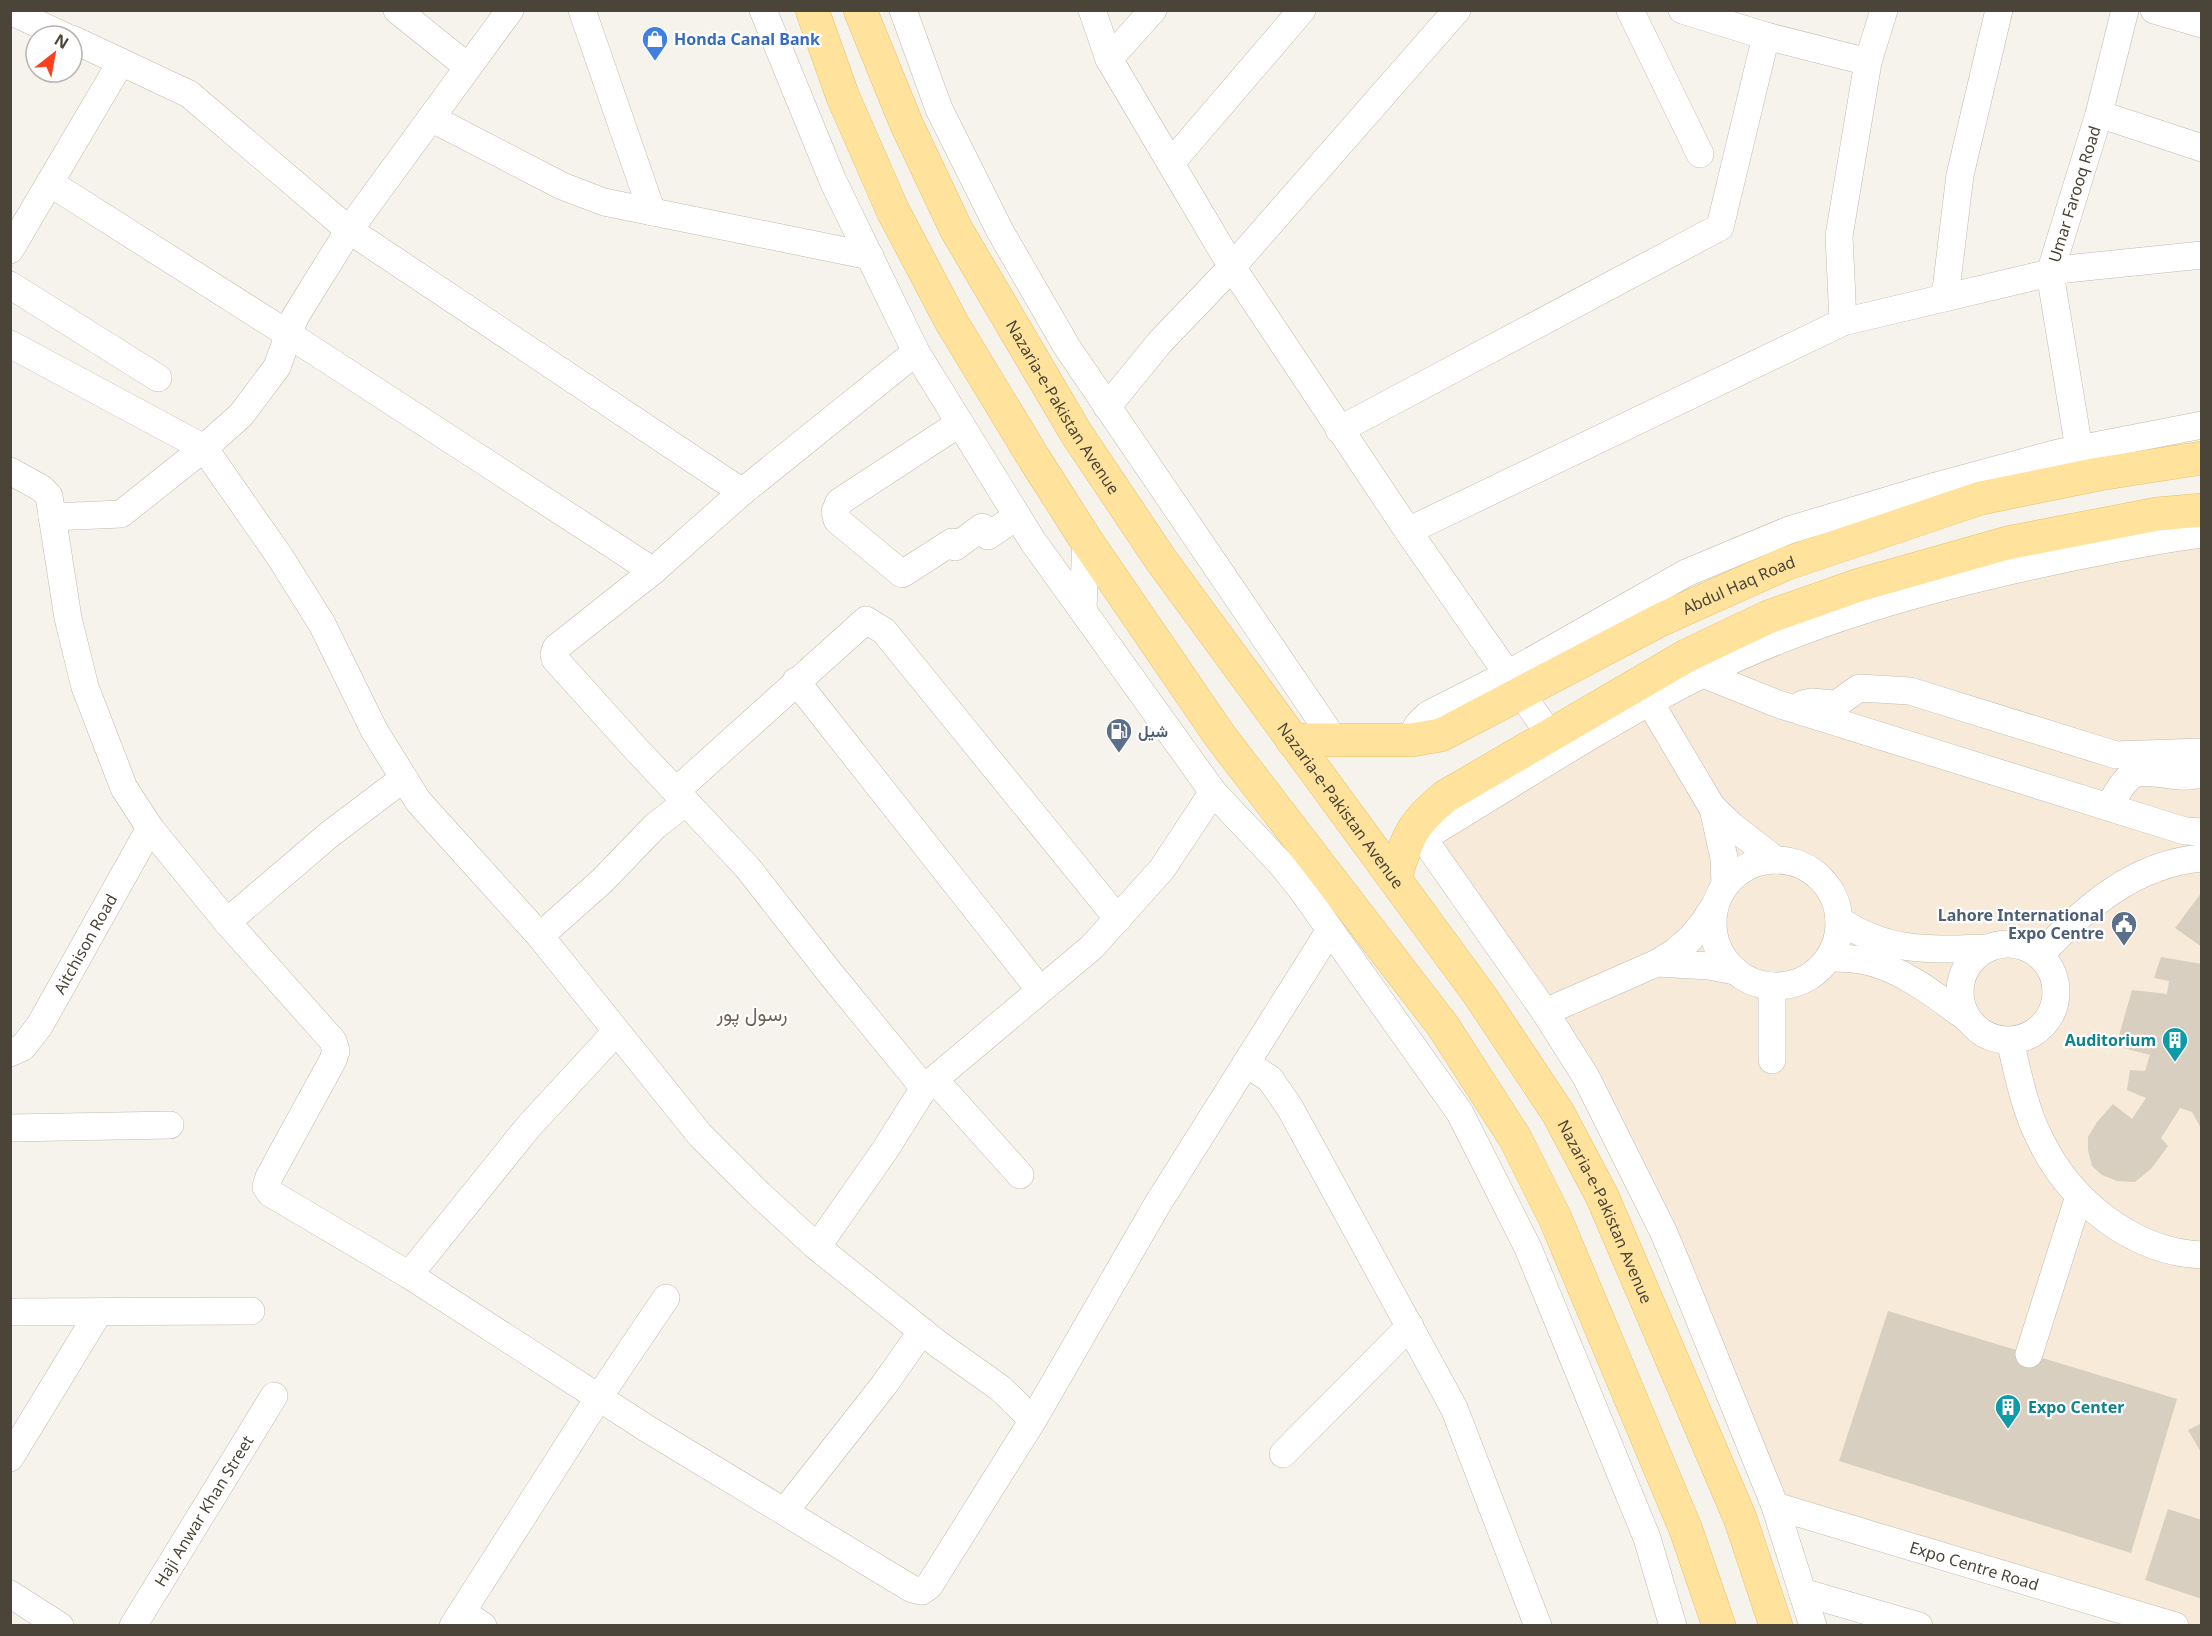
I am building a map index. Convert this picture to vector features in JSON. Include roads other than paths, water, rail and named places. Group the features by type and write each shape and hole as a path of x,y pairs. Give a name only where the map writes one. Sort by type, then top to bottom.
{"main road":[{"path":"812,10 843,97 893,211 952,323 1086,540 1220,736 1293,857 1443,1026 1515,1138 1555,1218 1686,1530 1719,1626"},
{"name":"Nazaria-e-Pakistan Avenue","path":"860,10 906,123 956,229 1076,433 1161,560 1481,997 1558,1113 1602,1196 1740,1518 1776,1626"},
{"name":"Abdul Haq Road","path":"1292,740 1412,740 1441,735 1514,683 1796,561 1981,498 2099,474 2202,458"},
{"path":"1395,879 1427,811 1446,796 1550,735 1643,693 1695,664 1768,617 1859,585 1996,546 2157,514 2202,510"}],"street":[{"path":"397,10 468,67"},
{"path":"52,518 121,514 204,448 241,415 277,367 295,317 349,230 510,10"},
{"path":"582,10 652,212"},
{"path":"763,10 833,181 916,352 1032,540 1213,792 1293,857 1330,930 1460,1113 1528,1248 1647,1538 1673,1626"},
{"path":"903,10 939,109 1000,231 1067,347 1335,741"},
{"path":"1092,10 1109,59 1232,267 1339,430 1550,735"},
{"path":"1109,59 1153,10"},
{"path":"1171,163 1302,10"},
{"path":"1107,407 1160,342 1232,267 1457,10"},
{"path":"1630,10 1700,154"},
{"path":"1682,10 1766,36 1868,62"},
{"path":"1843,322 1839,236 1868,62 1884,10"},
{"path":"1946,298 1960,175 1999,10"},
{"name":"Umar Farooq Road","path":"2079,449 2050,273 2099,114 2125,10"},
{"path":"2154,10 2202,24"},
{"path":"10,11 38,24"},
{"path":"1339,430 1720,227 1766,36"},
{"path":"84,45 189,94 349,230 742,492"},
{"path":"10,250 121,62"},
{"path":"906,123 939,109"},
{"path":"2099,114 2202,148"},
{"path":"431,118 562,186 604,202 870,256"},
{"path":"50,183 653,570"},
{"path":"1408,531 1843,322 2066,269 2202,255"},
{"path":"10,285 158,378"},
{"path":"10,344 204,448 280,557 322,624 374,730 418,801 540,936 700,1135 759,1194 817,1247 922,1331 1000,1388 1033,1419"},
{"path":"916,352 742,492 653,570 564,642 554,654 555,659 747,867 830,973 929,1084 1020,1175"},
{"path":"960,423 839,502 835,512 837,520 902,574 952,542 956,548 982,527 988,536 1017,516"},
{"path":"1514,683 1686,573 1789,530 1936,486 2079,449 2202,425"},
{"path":"10,471 41,488 49,496 68,618 85,687 124,788 150,828 227,922 333,1041 336,1051 333,1060 269,1177 266,1187 270,1193 409,1275 646,1428 912,1589 922,1591 929,1586 1033,1419 1157,1205 1330,930"},
{"path":"1695,664 1773,642 1862,609 2008,571 2156,540 2202,534"},
{"path":"1083,609 1086,540"},
{"path":"540,936 602,881 656,826 681,796 796,681 866,620 878,626 891,640 1118,919"},
{"path":"1695,664 1790,707 2185,831 2202,832"},
{"path":"796,681 1040,990"},
{"path":"1790,707 1812,702 1838,703 1859,688 1910,691 2115,755 2202,752"},
{"path":"1776,860 1732,826 1712,807 1643,693 1418,834 1545,1012 1586,1077 1663,1231 1775,1506 1813,1626"},
{"path":"2109,806 2126,781 2136,774 2192,775 2202,772"},
{"path":"227,922 330,834 404,778"},
{"path":"817,1247 929,1084 1092,946 1162,869 1213,792"},
{"path":"1712,807 1721,841 1720,894 1713,926 1714,937 1719,950 1735,971"},
{"name":"Aitchison Road","path":"10,1053 23,1047 40,1025 150,828"},
{"path":"2040,955 2071,922 2099,898 2129,879 2163,865 2202,858"},
{"path":"1545,1012 1657,963 1675,952 1704,922 1720,894 1743,870 1753,865 1776,860 1799,865 1819,878 1833,897 1839,920 1838,933 1829,958 1821,968 1798,983 1772,986 1758,984 1735,971 1709,966 1657,963"},
{"path":"1839,920 1858,933 1891,944 1918,949 1987,948 2000,944 2028,947 2048,964 2056,982 2056,1002 2052,1014 2035,1034 2023,1039 1998,1040 1976,1029 1968,1019 1962,1007 1961,980 1967,967 1987,948"},
{"path":"1829,958 1859,960 1886,967 1926,989 1968,1019"},
{"path":"1772,986 1772,1060"},
{"path":"409,1275 529,1126 616,1032"},
{"path":"2010,1041 2026,1107 2039,1137 2056,1168 2079,1196 2104,1218 2132,1235 2163,1247 2202,1255"},
{"path":"1246,1063 1270,1079 1290,1108 1454,1408 1538,1626"},
{"path":"10,1128 170,1125"},
{"path":"2029,1354 2079,1196"},
{"path":"466,1621 599,1397 666,1298"},
{"path":"10,1312 251,1311"},
{"path":"10,1458 99,1312"},
{"path":"1283,1454 1410,1326"},
{"path":"785,1511 884,1385 922,1331"},
{"name":"Haji Anwar Khan Street","path":"133,1626 274,1396"},
{"name":"Expo Centre Road","path":"1775,1506 2175,1626"},
{"path":"1802,1592 1919,1626"},
{"path":"10,1594 60,1626"}],"place":[{"name":"Honda Canal Bank","path":"655,62"},
{"name":"شیل","path":"1119,754"},
{"name":"Lahore International Expo Centre","path":"2124,947"},
{"name":"Auditorium","path":"2175,1063"},
{"name":"Expo Center","path":"2008,1430"}],"district":[{"name":"رسول پور","path":"752,1014"}]}
